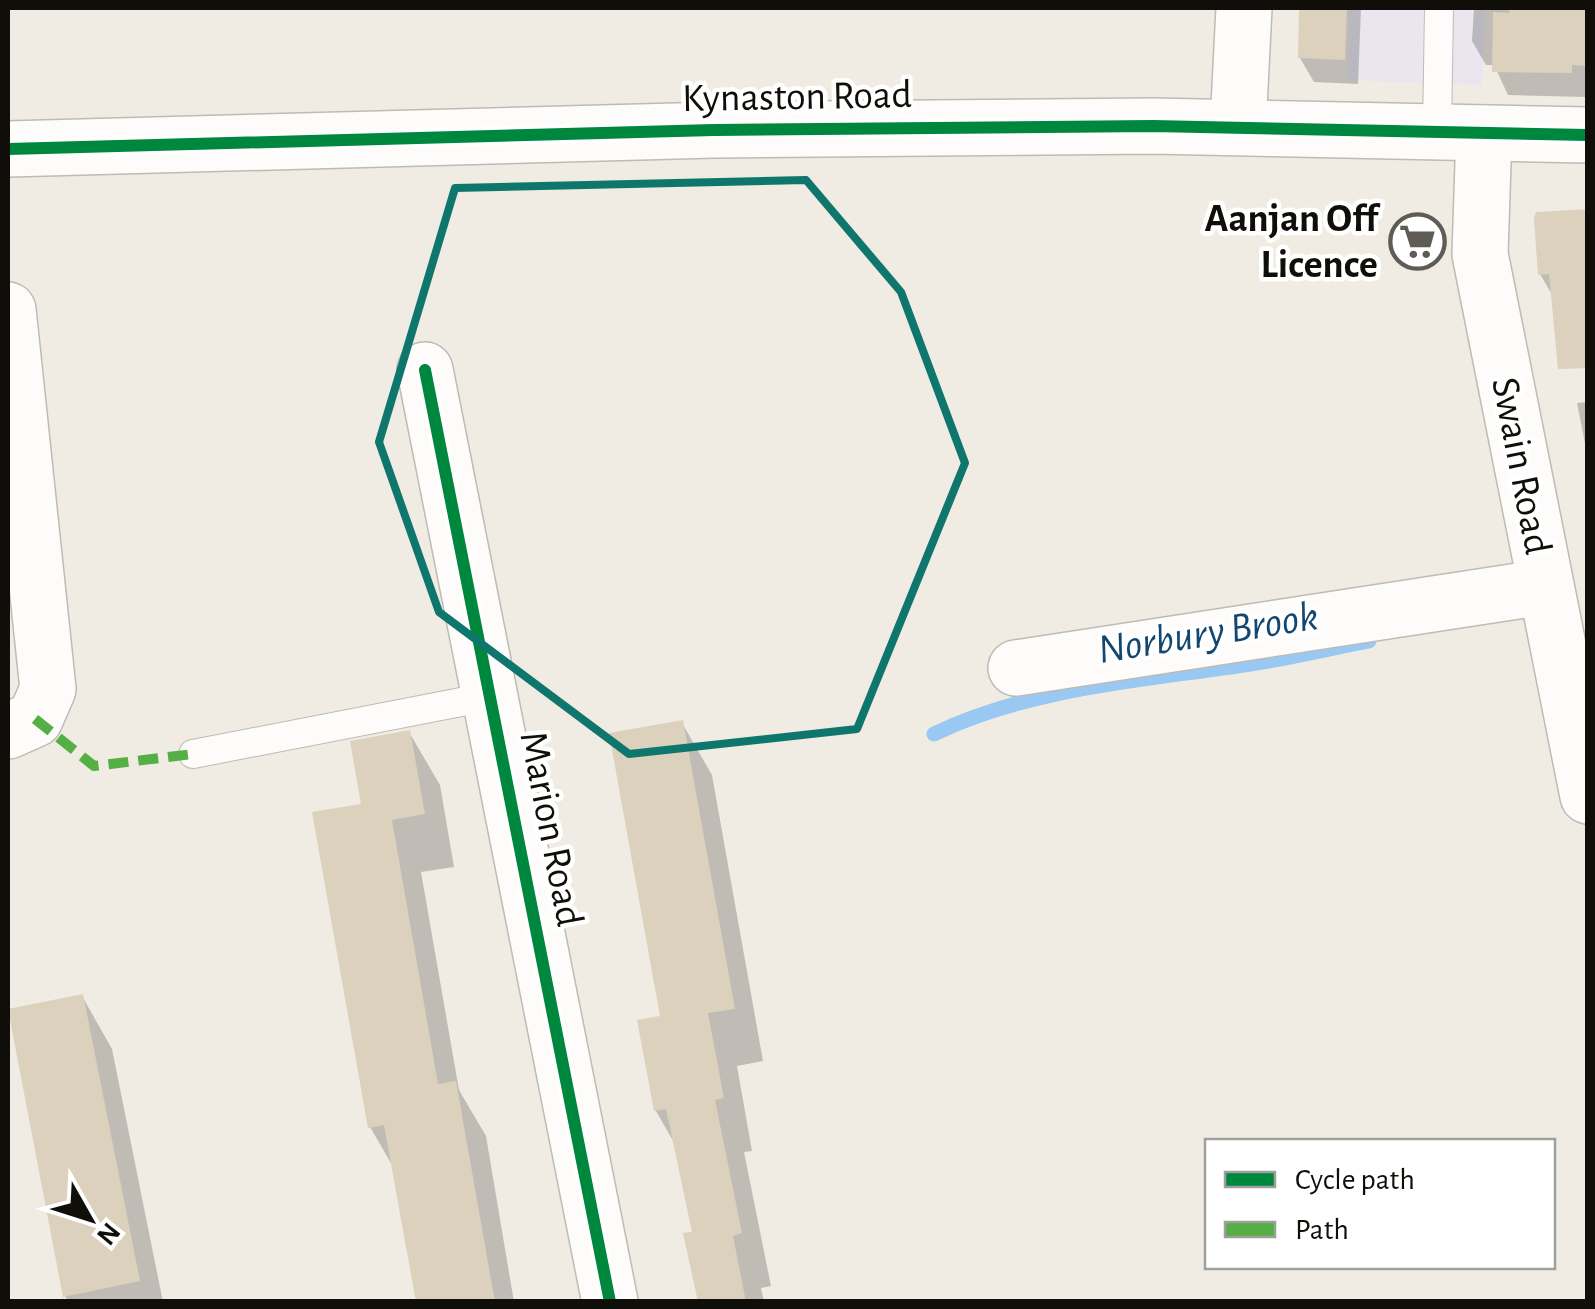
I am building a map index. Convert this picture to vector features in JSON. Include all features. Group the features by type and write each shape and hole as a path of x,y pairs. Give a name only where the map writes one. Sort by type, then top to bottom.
{"street":[{"path":"1238,127 1244,8"},
{"name":"Kynaston Road","path":"8,149 714,130 1238,127 1588,135"},
{"name":"Swain Road","path":"1461,133 1480,254 1588,796"},
{"path":"8,310 48,690 21,725"},
{"name":"Marion Road","path":"426,370 610,1302"},
{"path":"1016,668 1544,587"}],"lane":[{"path":"1439,8 1461,133"},
{"path":"193,754 492,696"}],"highlighted area":[{"path":"806,180 901,292 965,463 857,729 629,754 439,612 379,442 455,188"}],"shaded area":[{"path":"1349,8 1485,8 1482,85 1347,80"}],"building":[{"path":"1299,8 1347,8 1345,60 1298,58"},
{"path":"1510,8 1588,8 1588,66 1572,65 1572,73 1492,72 1493,12 1509,13"},
{"path":"1588,209 1588,368 1558,369 1549,274 1538,275 1534,218 1536,212"},
{"path":"683,720 735,1009 708,1013 724,1098 715,1100 742,1233 733,1236 746,1302 698,1302 683,1233 692,1232 666,1109 654,1111 637,1020 660,1016 609,733"},
{"path":"410,730 425,814 392,820 438,1084 456,1081 495,1302 416,1302 384,1125 368,1128 312,812 361,804 350,741"},
{"path":"83,994 140,1281 63,1297 8,1009"}],"waterway":[{"name":"Norbury Brook","path":"934,734 1054,694 1263,662 1369,641"}],"marked path":[{"path":"35,719 94,766 193,754"}],"cycle path":[{"path":"8,149 714,130 1153,126 1588,135"},
{"path":"425,370 610,1302"}],"place":[{"name":"Aanjan Off Licence","path":"1417,242"}]}
